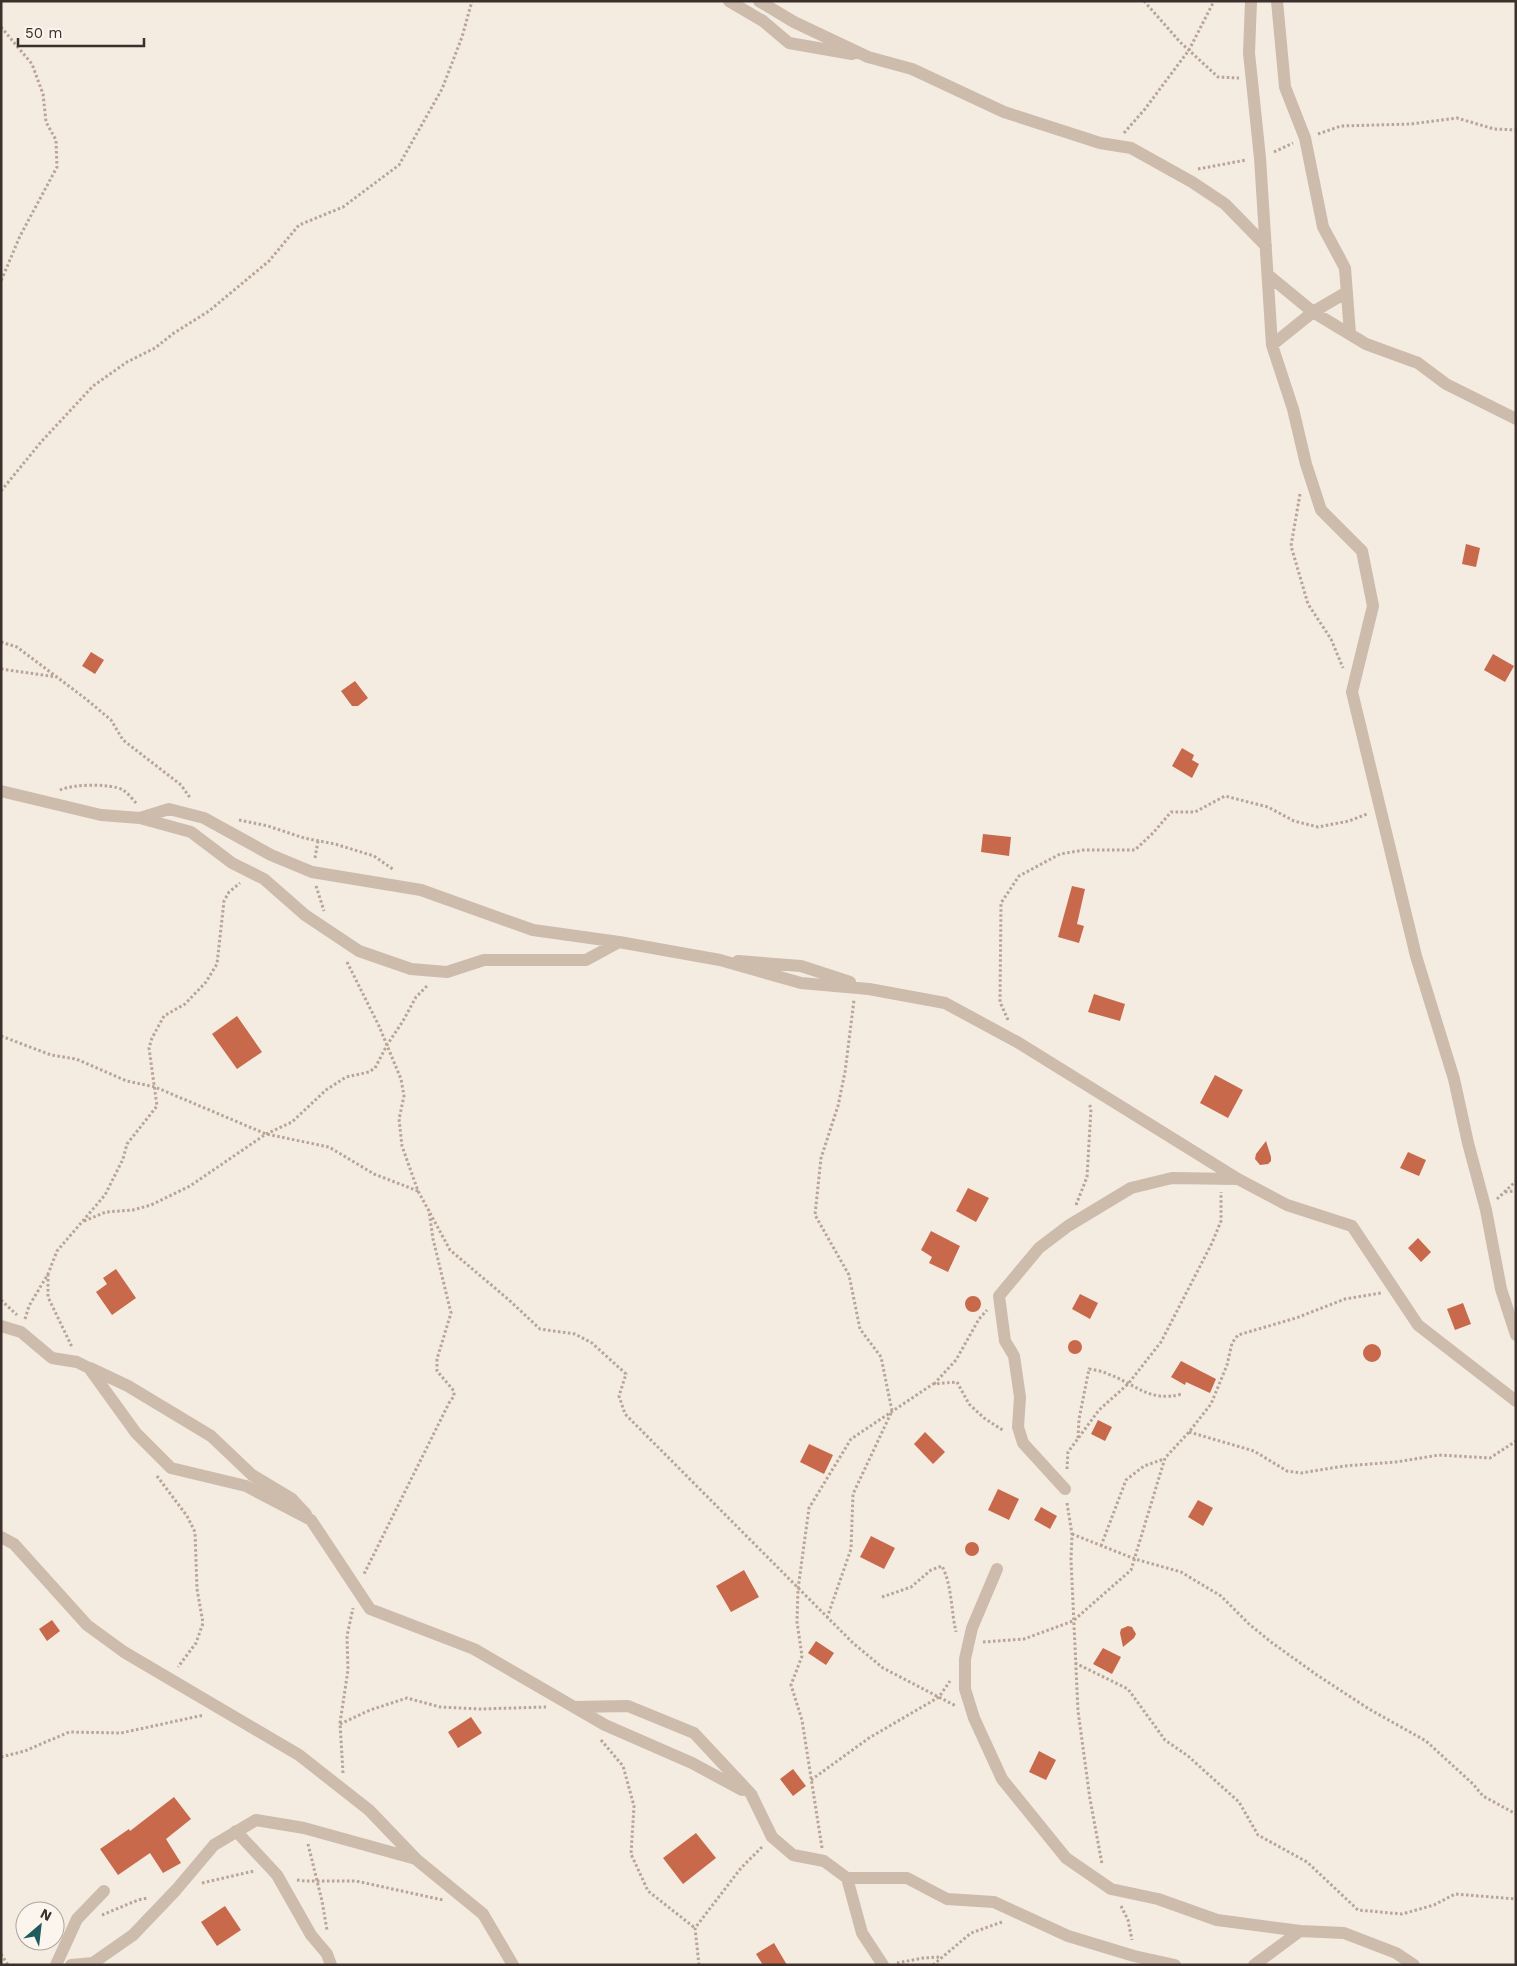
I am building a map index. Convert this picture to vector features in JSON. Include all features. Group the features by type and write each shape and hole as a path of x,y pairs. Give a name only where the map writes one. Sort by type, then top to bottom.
{"street":[{"path":"729,1 763,21 789,42 868,57 912,68 1004,112 1100,143 1131,148 1176,173 1225,204 1266,246"},
{"path":"759,1 794,22 868,57"},
{"path":"1251,1 1249,53 1260,158 1272,345 1293,409 1306,464 1321,510 1362,552 1373,606 1352,692 1416,956 1454,1079 1468,1143 1486,1210 1501,1289 1516,1335"},
{"path":"1277,1 1285,87 1305,138 1323,227 1345,268 1350,334"},
{"path":"1268,274 1313,312 1366,344 1418,363 1446,384 1516,419"},
{"path":"1272,345 1313,312 1347,292"},
{"path":"1,791 101,816 144,816 169,809 204,818 271,855 312,872 421,890 533,930 619,942 720,960 801,984 869,988"},
{"path":"144,816 191,832 232,864 258,876 278,890 305,915 359,951 412,969 447,972 484,960 586,960 619,942"},
{"path":"720,960 759,961 801,966 869,988 945,1003 1019,1043 1238,1179 1287,1205 1352,1226 1418,1325 1516,1400"},
{"path":"1065,1489 1023,1443 1018,1426 1020,1397 1018,1380 1014,1356 1005,1341 999,1296 1039,1248 1068,1226 1131,1188 1172,1178 1238,1179"},
{"path":"1,1326 21,1332 52,1358 83,1365 128,1386 211,1436 252,1474 292,1499 311,1520 370,1609 474,1649 605,1725 692,1763 751,1794"},
{"path":"83,1365 136,1433 171,1468 246,1486 311,1520"},
{"path":"1,1537 14,1544 87,1625 124,1652 299,1755 368,1810 417,1860 483,1914 512,1965"},
{"path":"997,1569 972,1628 965,1659 965,1689 974,1718 1002,1779 1066,1858 1111,1889 1158,1899 1217,1920 1300,1931 1344,1933 1396,1953 1414,1965"},
{"path":"574,1707 628,1706 694,1733 751,1794 772,1837 794,1855 824,1861 847,1878 907,1878 947,1899 994,1902 1068,1936 1135,1960 1175,1965"},
{"path":"71,1965 93,1963 133,1936 176,1890 214,1845 256,1820 304,1828 417,1860"},
{"path":"236,1832 276,1875 311,1934 329,1959"},
{"path":"847,1878 862,1932 888,1964"},
{"path":"56,1965 77,1919 104,1891"},
{"path":"1254,1965 1300,1931"}],"path":[{"path":"1,491 47,435 93,386 127,362 155,348 174,333 209,311 269,261 299,225 343,206 399,165 442,89 462,38 472,1"},
{"path":"1144,1 1188,50 1218,77 1252,78"},
{"path":"1100,143 1124,133 1145,109 1188,50 1214,1"},
{"path":"1,27 32,64 43,94 46,122 56,140 57,168 20,236 1,281"},
{"path":"1176,173 1260,158 1305,138 1341,126 1411,124 1457,118 1494,129 1516,130"},
{"path":"1300,490 1290,546 1308,604 1331,639 1352,692"},
{"path":"1,642 17,647 110,720 123,740 181,785 204,818"},
{"path":"1,669 58,678"},
{"path":"37,800 68,786 106,786 123,790 144,816"},
{"path":"1019,1043 1000,1002 999,954 1001,902 1019,876 1060,854 1084,850 1135,850 1153,834 1171,812 1195,812 1225,796 1268,807 1294,821 1318,827 1349,821 1380,808"},
{"path":"235,819 374,856 398,873"},
{"path":"318,841 312,872 331,933"},
{"path":"1,1300 24,1323 29,1306 48,1274 57,1251 105,1195 123,1159 127,1144 157,1106 149,1048 152,1038 164,1016 185,1004 206,982 217,964 224,901 236,884 258,876"},
{"path":"344,955 368,1001 401,1079 404,1096 398,1120 402,1146 418,1191 450,1250 540,1329 575,1334 592,1343 626,1374 619,1396 625,1414 707,1494 852,1643 883,1668 940,1697 974,1718"},
{"path":"84,1221 106,1212 133,1210 151,1206 190,1186 266,1134 292,1122 326,1090 346,1078 369,1072 375,1068 416,997 441,972"},
{"path":"827,1618 850,1549 853,1494 892,1411 881,1357 860,1329 849,1275 816,1215 821,1158 838,1106 845,1072 855,987"},
{"path":"1,1036 51,1055 76,1060 127,1081 155,1087 266,1134 329,1147 374,1174 418,1191"},
{"path":"1068,1226 1087,1176 1091,1109 1081,1082"},
{"path":"1135,1960 1128,1920 1111,1889 1100,1861 1078,1711 1073,1621 1072,1534 1065,1489 1068,1452 1099,1410 1128,1384 1161,1342 1212,1243 1221,1221 1221,1179"},
{"path":"1486,1210 1516,1181"},
{"path":"1504,1192 1516,1191"},
{"path":"364,1576 454,1396 454,1391 437,1371 437,1359 452,1313 433,1240 429,1211"},
{"path":"48,1274 48,1297 83,1365"},
{"path":"811,1780 869,1738 940,1697 965,1659 984,1641 1024,1639 1073,1621 1131,1570 1165,1458 1211,1404 1228,1365 1232,1343 1238,1335 1296,1318 1345,1299 1394,1291"},
{"path":"824,1861 802,1720 791,1685 802,1656 797,1622 798,1589 809,1508 850,1439 933,1384 956,1360 979,1319 999,1296"},
{"path":"1078,1438 1079,1419 1089,1369 1108,1374 1140,1391 1170,1397 1182,1394"},
{"path":"933,1384 957,1382 969,1404 984,1418 1023,1443"},
{"path":"1189,1432 1254,1451 1287,1470 1301,1473 1440,1455 1490,1458 1516,1441"},
{"path":"1102,1546 1126,1480 1144,1466 1165,1458"},
{"path":"156,1473 187,1516 196,1532 197,1589 204,1623 196,1643 170,1678"},
{"path":"1072,1534 1135,1559 1181,1572 1221,1596 1270,1642 1369,1709 1426,1741 1483,1796 1516,1814"},
{"path":"882,1597 911,1587 931,1570 942,1566 948,1578 951,1611 957,1637 965,1659"},
{"path":"344,1791 340,1724 348,1670 347,1636 356,1589"},
{"path":"1075,1663 1128,1689 1165,1740 1188,1756 1239,1802 1258,1835 1307,1862 1358,1910 1402,1914 1434,1906 1455,1894 1516,1900"},
{"path":"340,1724 370,1710 407,1698 440,1707 480,1709 574,1707"},
{"path":"1,1757 25,1751 69,1732 121,1733 224,1710"},
{"path":"598,1737 623,1766 634,1806 631,1854 648,1891 694,1928 699,1965"},
{"path":"304,1828 327,1924 329,1959"},
{"path":"694,1928 741,1868 772,1837"},
{"path":"933,1965 940,1957 971,1933 1024,1915"},
{"path":"1,1954 8,1965"},
{"path":"888,1964 940,1957"},
{"path":"699,1960 703,1965"}],"building":[{"path":"1466,544 1480,548 1476,567 1462,564"},
{"path":"91,652 104,660 95,674 82,666"},
{"path":"1493,654 1514,666 1505,682 1484,670"},
{"path":"355,681 368,698 358,706 352,706 341,691"},
{"path":"1182,748 1194,755 1192,760 1199,764 1192,778 1172,766"},
{"path":"983,834 1011,837 1009,856 981,852"},
{"path":"1072,886 1085,889 1077,924 1084,926 1079,943 1058,937"},
{"path":"1094,994 1125,1004 1120,1021 1088,1012"},
{"path":"237,1016 262,1052 237,1069 212,1034"},
{"path":"1215,1075 1243,1090 1228,1118 1200,1103"},
{"path":"1266,1141 1271,1161 1268,1164 1260,1165 1255,1159 1256,1154"},
{"path":"1408,1152 1426,1160 1419,1176 1400,1168"},
{"path":"968,1188 989,1198 976,1222 956,1211"},
{"path":"931,1231 960,1246 948,1272 929,1263 932,1257 921,1250"},
{"path":"1418,1238 1431,1252 1421,1262 1408,1248"},
{"path":"116,1269 136,1298 112,1315 96,1292 107,1284 103,1278"},
{"path":"1080,1294 1098,1303 1090,1319 1072,1309"},
{"path":"973,1296 979,1298 981,1304 979,1310 973,1312 967,1310 965,1304 967,1298"},
{"path":"1463,1303 1471,1324 1455,1330 1447,1309"},
{"path":"1075,1340 1080,1342 1082,1347 1080,1352 1075,1354 1070,1352 1068,1347 1070,1342"},
{"path":"1372,1344 1378,1347 1381,1353 1378,1359 1372,1362 1366,1359 1363,1353 1366,1347"},
{"path":"1181,1361 1216,1379 1210,1393 1186,1382 1185,1385 1171,1377"},
{"path":"1098,1420 1112,1427 1105,1441 1091,1434"},
{"path":"925,1432 945,1452 933,1464 914,1444"},
{"path":"809,1444 833,1455 824,1474 800,1462"},
{"path":"998,1489 1019,1499 1009,1520 988,1510"},
{"path":"1198,1500 1213,1508 1203,1526 1188,1517"},
{"path":"1041,1507 1057,1516 1050,1529 1034,1520"},
{"path":"871,1536 895,1548 884,1569 860,1557"},
{"path":"969,1542 975,1542 979,1549 975,1556 969,1556 965,1552 965,1546"},
{"path":"744,1570 759,1597 731,1612 716,1586"},
{"path":"52,1620 60,1631 47,1641 39,1629"},
{"path":"1128,1626 1132,1627 1136,1634 1123,1647 1120,1633 1121,1629"},
{"path":"816,1641 834,1653 826,1665 808,1653"},
{"path":"1103,1648 1121,1657 1112,1674 1093,1664"},
{"path":"471,1717 482,1733 458,1748 448,1732"},
{"path":"1039,1751 1056,1760 1046,1780 1029,1772"},
{"path":"793,1769 806,1786 793,1796 780,1779"},
{"path":"174,1797 191,1819 166,1839 181,1863 163,1873 150,1853 118,1875 100,1849 129,1829 130,1831"},
{"path":"696,1833 716,1858 683,1884 663,1858"},
{"path":"225,1906 241,1930 217,1946 201,1922"},
{"path":"774,1943 787,1965 763,1965 756,1954"}]}
